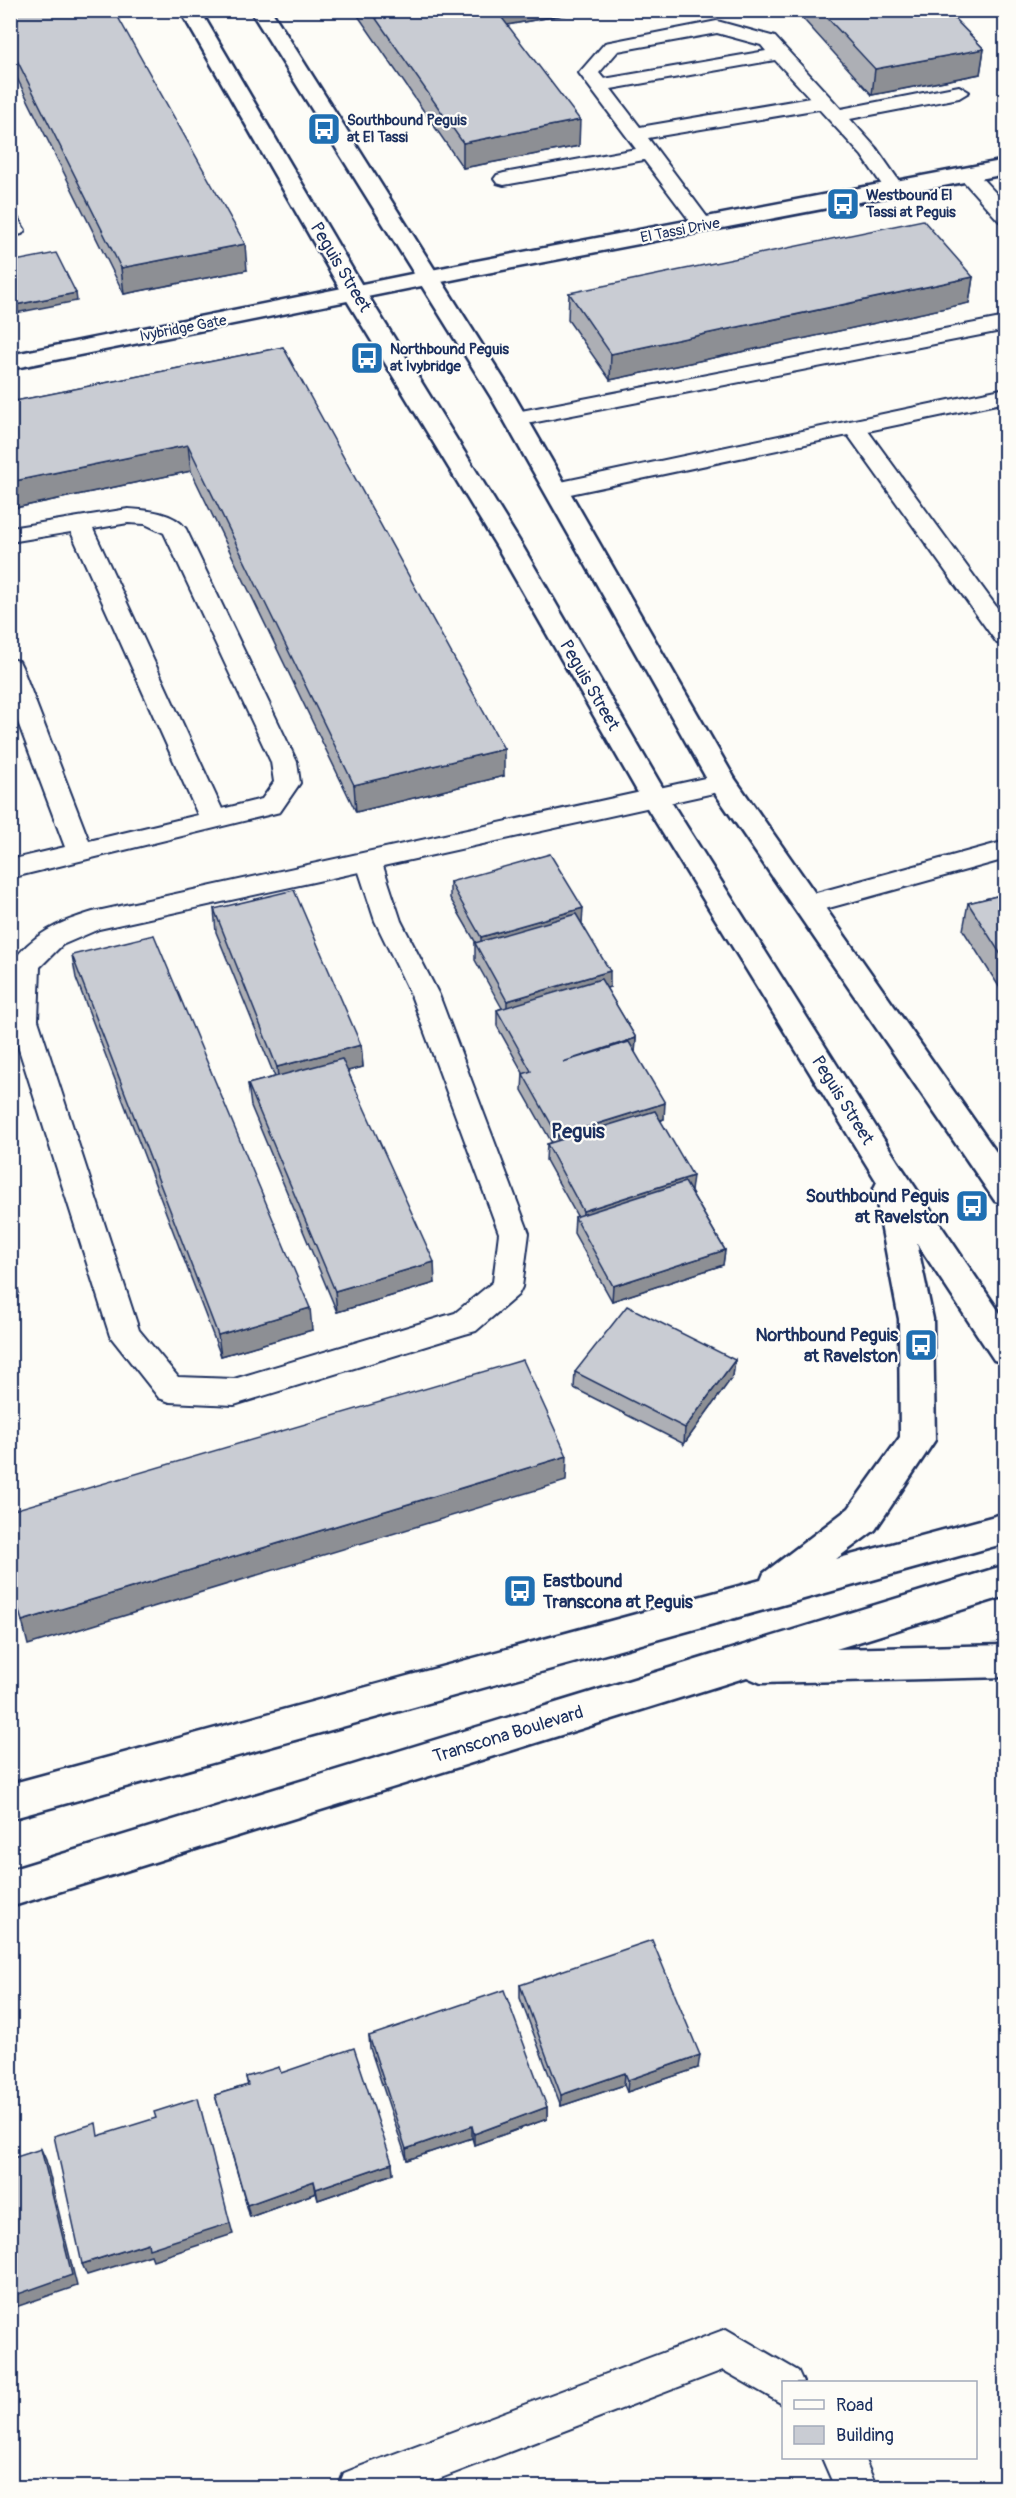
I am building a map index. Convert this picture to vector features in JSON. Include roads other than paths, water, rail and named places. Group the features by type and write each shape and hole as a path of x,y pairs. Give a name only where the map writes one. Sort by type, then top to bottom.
{"street":[{"name":"Peguis Street","path":"190,10 356,294 510,547 655,798 887,1171 1005,1350"},
{"path":"260,10 516,419 723,783 1005,1192"},
{"name":"El Tassi Drive","path":"356,294 1005,167"},
{"name":"Ivybridge Gate","path":"10,362 356,294"},
{"path":"764,1595 862,1519 918,1440 916,1319 887,1171"},
{"path":"10,1802 1005,1528"},
{"name":"Transcona Boulevard","path":"10,1889 1005,1580"},
{"path":"717,1669 1005,1661"}],"lane":[{"path":"703,225 589,73 612,47 717,27 768,41 869,152 894,188"},
{"path":"598,86 779,54"},
{"path":"634,134 958,92"},
{"path":"504,179 648,153"},
{"path":"968,175 1005,217"},
{"path":"10,221 15,230 10,231"},
{"path":"516,419 1005,322"},
{"path":"556,489 1005,394"},
{"path":"854,427 1005,638"},
{"path":"10,535 78,522 128,516 150,517 174,529 284,762 287,783 271,806 10,869"},
{"path":"78,522 213,819"},
{"path":"10,667 80,853"},
{"path":"368,860 388,921 425,995 514,1233 507,1287 465,1323 234,1392 170,1389 125,1336 24,1020 26,964 52,938 93,921 368,860 723,783"},
{"path":"807,905 1005,850"},
{"path":"359,2487 726,2349 782,2384"},
{"path":"844,2459 856,2487"}],"place":[{"name":"Southbound Peguis at El Tassi","path":"324,129"},
{"name":"Westbound El Tassi at Peguis","path":"843,204"},
{"name":"Northbound Peguis at Ivybridge","path":"367,358"},
{"name":"Southbound Peguis at Ravelston","path":"972,1206"},
{"name":"Northbound Peguis at Ravelston","path":"921,1345"},
{"name":"Eastbound Transcona at Peguis","path":"520,1591"}],"district":[{"name":"Peguis","path":"578,1131"}]}
